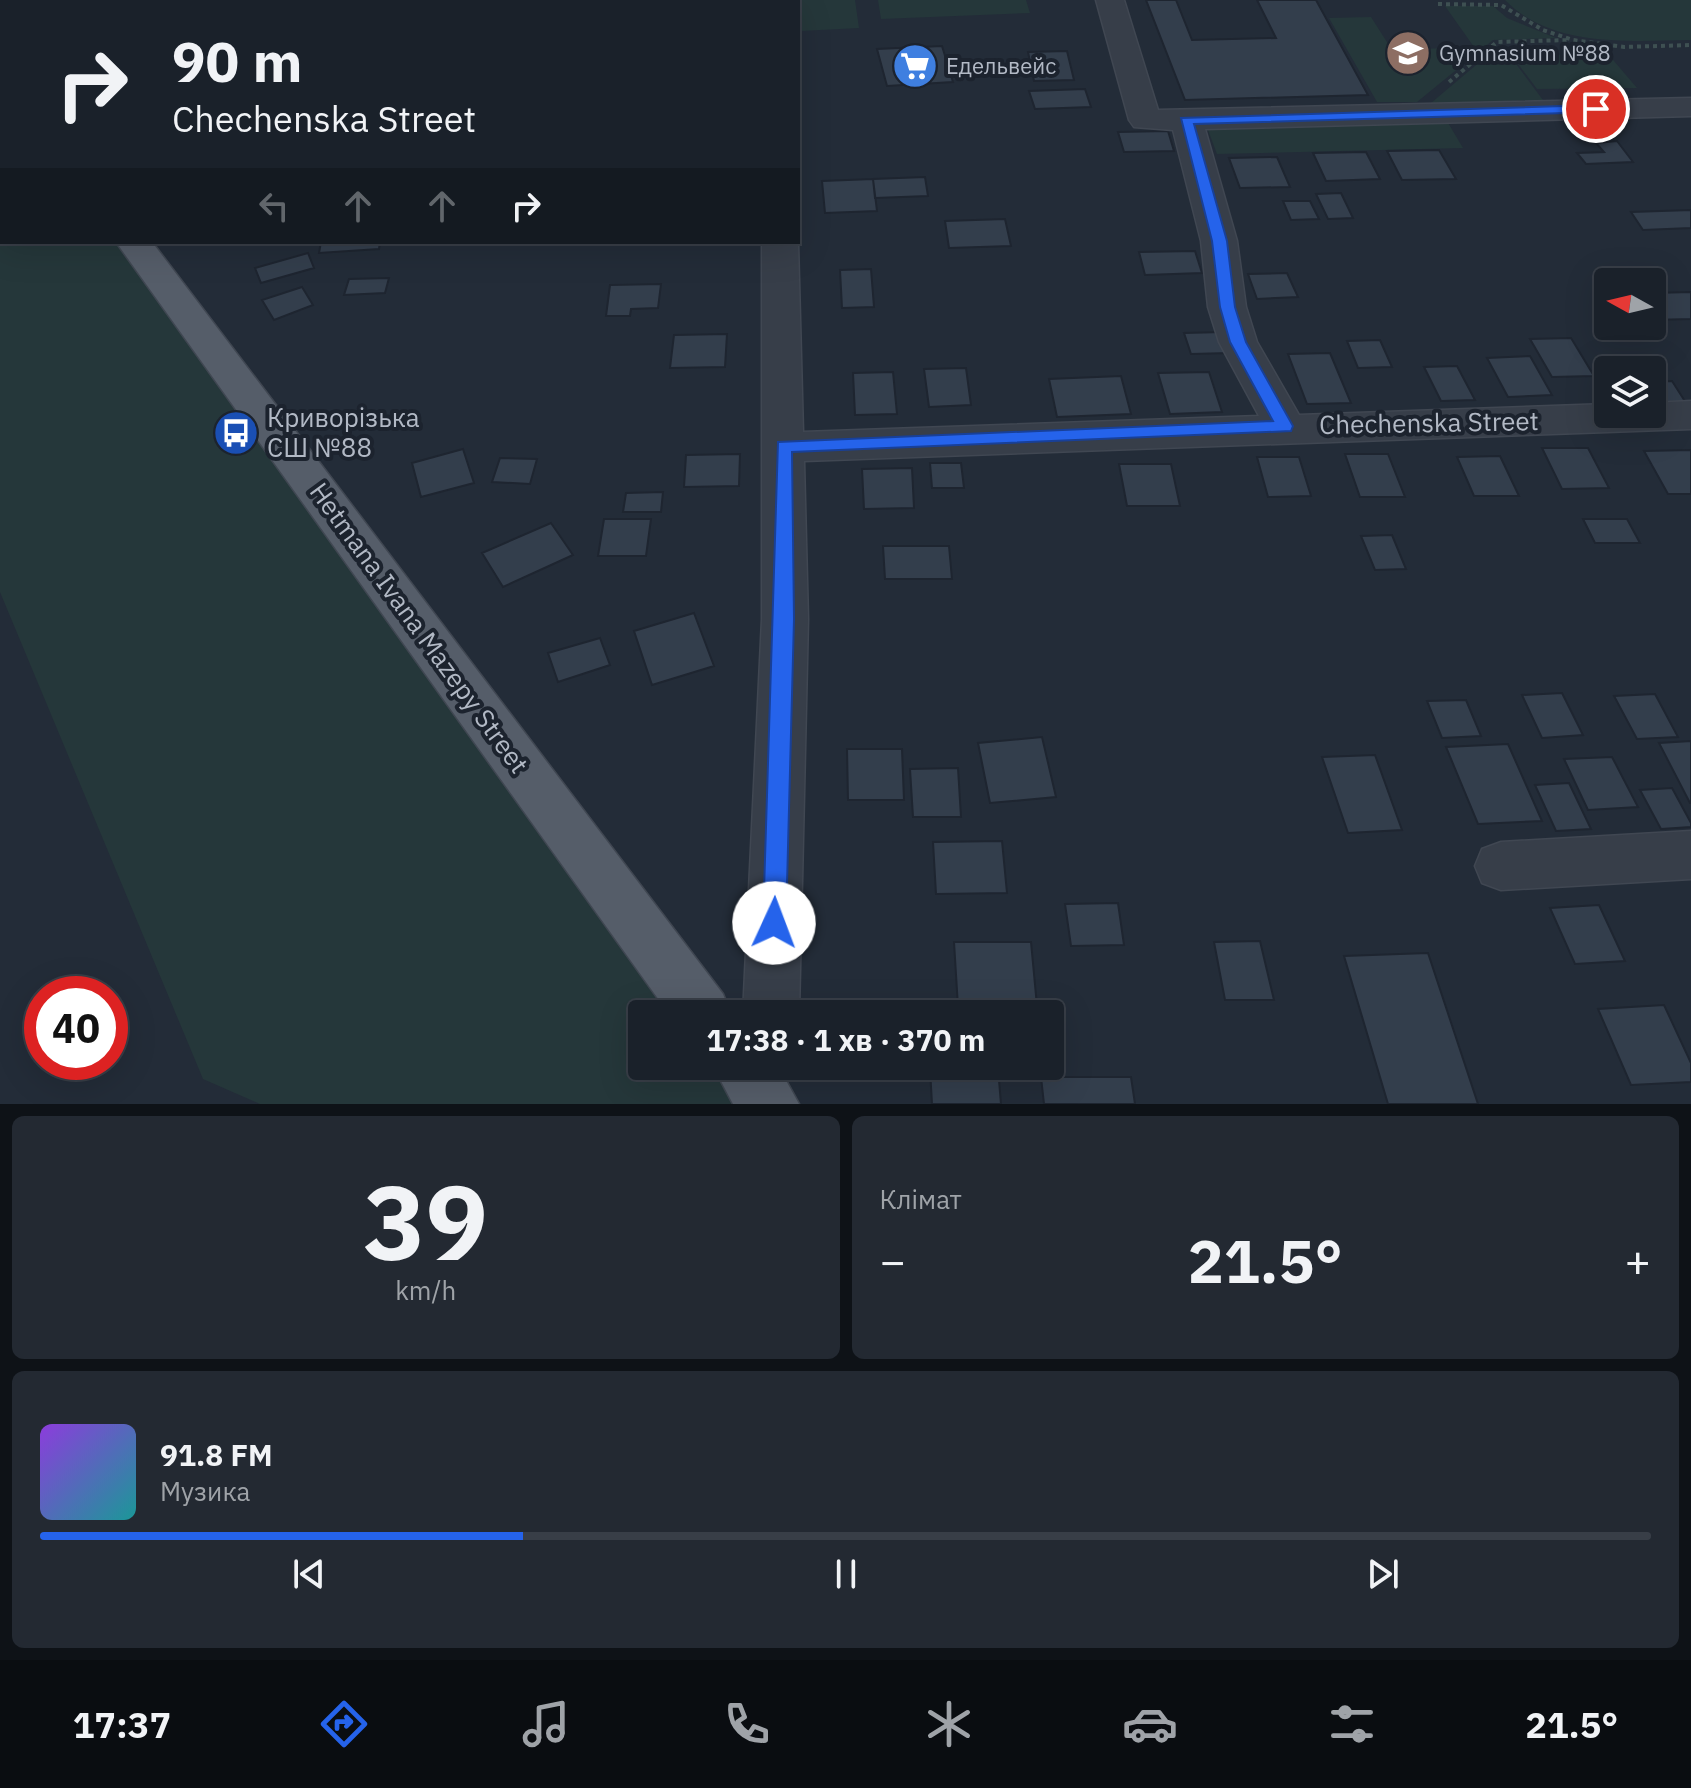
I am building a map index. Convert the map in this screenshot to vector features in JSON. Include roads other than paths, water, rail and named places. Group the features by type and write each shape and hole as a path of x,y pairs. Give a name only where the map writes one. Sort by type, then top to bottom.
{"main road":[{"name":"Hetmana Ivana Mazepy Street","path":"135,244 693,1000"}],"street":[{"path":"1110,0 1145,120 1691,107"},
{"path":"1186,120 1219,241 1225,295 1238,342 1285,426"},
{"path":"771,1000 785,619 780,244"},
{"name":"Chechenska Street","path":"784,447 1285,426 1691,415"},
{"path":"1501,866 1691,855"}],"place":[{"name":"Gymnasium №88","path":"1408,53"},
{"name":"Едельвейс","path":"915,66"},
{"name":"Криворізька СШ №88","path":"236,433"}]}
